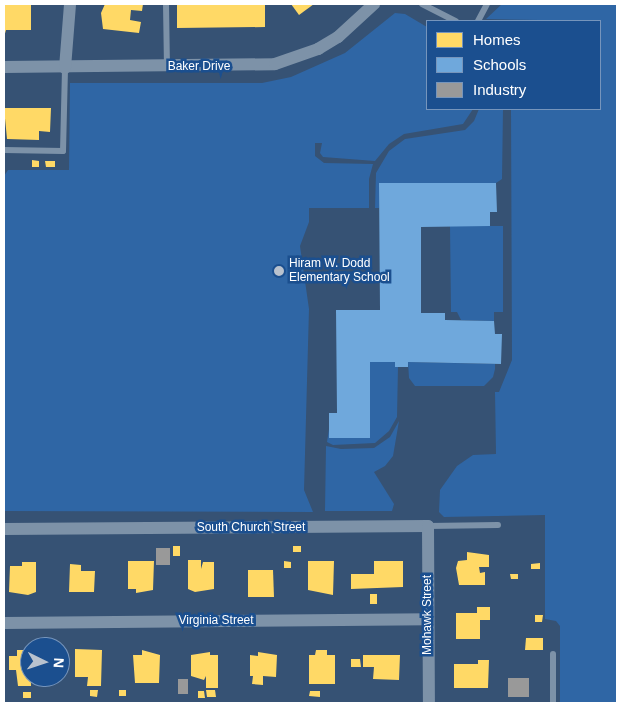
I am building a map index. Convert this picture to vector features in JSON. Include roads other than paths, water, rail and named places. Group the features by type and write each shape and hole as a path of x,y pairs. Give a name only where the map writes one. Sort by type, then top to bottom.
{"street":[{"path":"65,68 70,4"},
{"name":"Baker Drive","path":"4,67 252,66 297,58 338,38 374,4"},
{"name":"South Church Street","path":"4,529 428,526"},
{"name":"Mohawk Street","path":"428,526 429,703"},
{"name":"Virginia Street","path":"4,622 428,619"}],"lane":[{"path":"166,4 167,67"},
{"path":"422,4 454,20"},
{"path":"479,20 487,4"},
{"path":"4,150 63,151 65,68"},
{"name":"South Church Street","path":"428,526 498,524"},
{"path":"552,654 553,703"}],"place":[{"name":"Hiram W. Dodd Elementary School","path":"279,271"}]}
